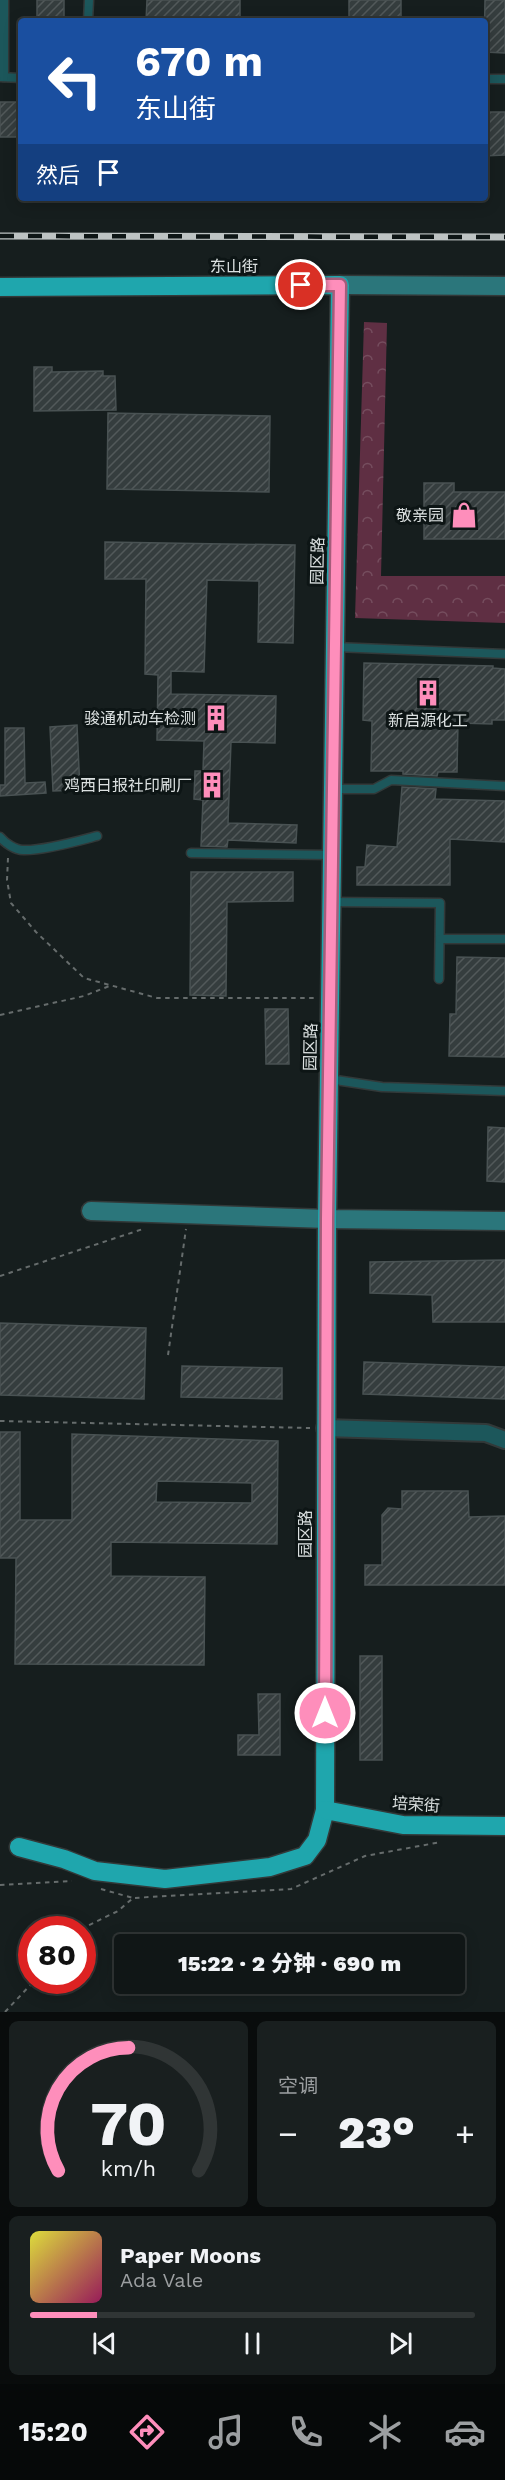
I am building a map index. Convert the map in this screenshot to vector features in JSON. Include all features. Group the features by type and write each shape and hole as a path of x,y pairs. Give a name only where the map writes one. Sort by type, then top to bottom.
{"highway":[{"name":"东山街","path":"0,287 340,285"},
{"name":"园区路","path":"18,1847 64,1859 95,1871 165,1879 270,1867 305,1856 317,1839 325,1810 327,1219 340,285"},
{"name":"培荣街","path":"325,1810 403,1825 505,1826"}],"street":[{"name":"东山街","path":"340,285 505,286"},
{"path":"91,1211 327,1219 505,1221"},
{"path":"325,1428 486,1432 505,1440"}],"lane":[{"path":"4,0 2,77 18,78"},
{"path":"88,18 89,0"},
{"path":"488,80 505,79"},
{"path":"335,647 505,654"},
{"path":"333,789 374,789 391,780 505,786"},
{"path":"2,840 22,850 97,836"},
{"path":"191,853 332,855"},
{"path":"332,902 440,903 439,979"},
{"path":"440,939 505,939"},
{"path":"329,1079 382,1086 505,1091"}],"path":[{"path":"2,840 9,861 7,880 11,903 36,932 84,978 157,998 330,997"},
{"path":"0,1015 84,996 112,985"},
{"path":"168,1355 188,1214"},
{"path":"0,1276 144,1229"},
{"path":"0,1421 325,1428"},
{"path":"0,1885 71,1880 80,1883"},
{"path":"101,1889 133,1898"},
{"path":"5,2012 22,1994"}],"green space":[{"path":"364,322 387,323 381,576 505,576 505,623 355,618"}],"building":[{"path":"37,0 64,0 64,18 37,18"},
{"path":"147,0 240,0 240,18 146,18"},
{"path":"349,0 401,0 401,18 349,18"},
{"path":"485,0 505,0 505,53 488,52 488,18 485,18"},
{"path":"0,102 18,102 18,137 0,137"},
{"path":"488,112 505,112 505,155 488,156"},
{"path":"34,367 52,367 52,372 103,371 103,376 115,376 116,410 34,411"},
{"path":"108,413 270,416 269,492 107,489"},
{"name":"敬亲园","path":"424,483 454,483 454,492 505,492 505,539 424,539"},
{"path":"105,542 295,545 293,643 258,642 259,581 207,580 204,672 171,671 171,694 276,696 275,743 231,742 228,823 297,825 296,843 228,840 227,847 201,846 203,800 194,799 195,771 203,771 204,741 157,740 158,675 145,674 146,579 105,579"},
{"path":"364,663 493,666 493,668 505,669 505,720 492,720 492,724 458,723 457,772 438,772 437,776 403,774 403,771 371,771 372,721 363,720"},
{"path":"77,725 80,790 53,791 50,727"},
{"path":"5,728 24,728 25,783 45,782 46,793 0,796 0,785 5,785"},
{"path":"402,787 436,789 435,799 505,801 505,842 450,839 450,885 357,885 357,867 365,867 367,845 397,847"},
{"path":"191,872 293,872 293,901 227,902 226,996 190,995"},
{"path":"457,957 505,958 505,1057 449,1056 450,1014 456,1014"},
{"path":"265,1009 288,1009 289,1064 266,1064"},
{"path":"488,1127 505,1128 505,1182 487,1181"},
{"path":"505,1260 505,1322 433,1322 432,1295 370,1293 370,1262"},
{"path":"0,1323 146,1328 144,1399 0,1395"},
{"path":"364,1362 505,1367 505,1399 363,1394"},
{"path":"182,1366 282,1368 282,1399 181,1397"},
{"path":"0,1432 20,1432 20,1520 72,1520 72,1434 278,1441 277,1544 111,1542 111,1576 205,1577 204,1665 15,1664 16,1558 0,1558","holes":["157,1481 252,1483 252,1503 156,1502"]},
{"path":"402,1491 468,1491 469,1517 505,1516 505,1585 365,1585 365,1565 382,1565 382,1515 388,1508 402,1509"},
{"path":"360,1656 382,1656 382,1760 360,1760"},
{"path":"258,1694 280,1694 280,1755 238,1755 238,1735 259,1735"}],"railway":[{"path":"0,236 505,237"}],"place":[{"name":"敬亲园","path":"464,515"},
{"name":"新启源化工","path":"428,693"},
{"name":"骏通机动车检测","path":"216,718"},
{"name":"鸡西日报社印刷厂","path":"212,785"}],"route":[{"path":"301,285 340,285 327,1219 325,1713"}]}
